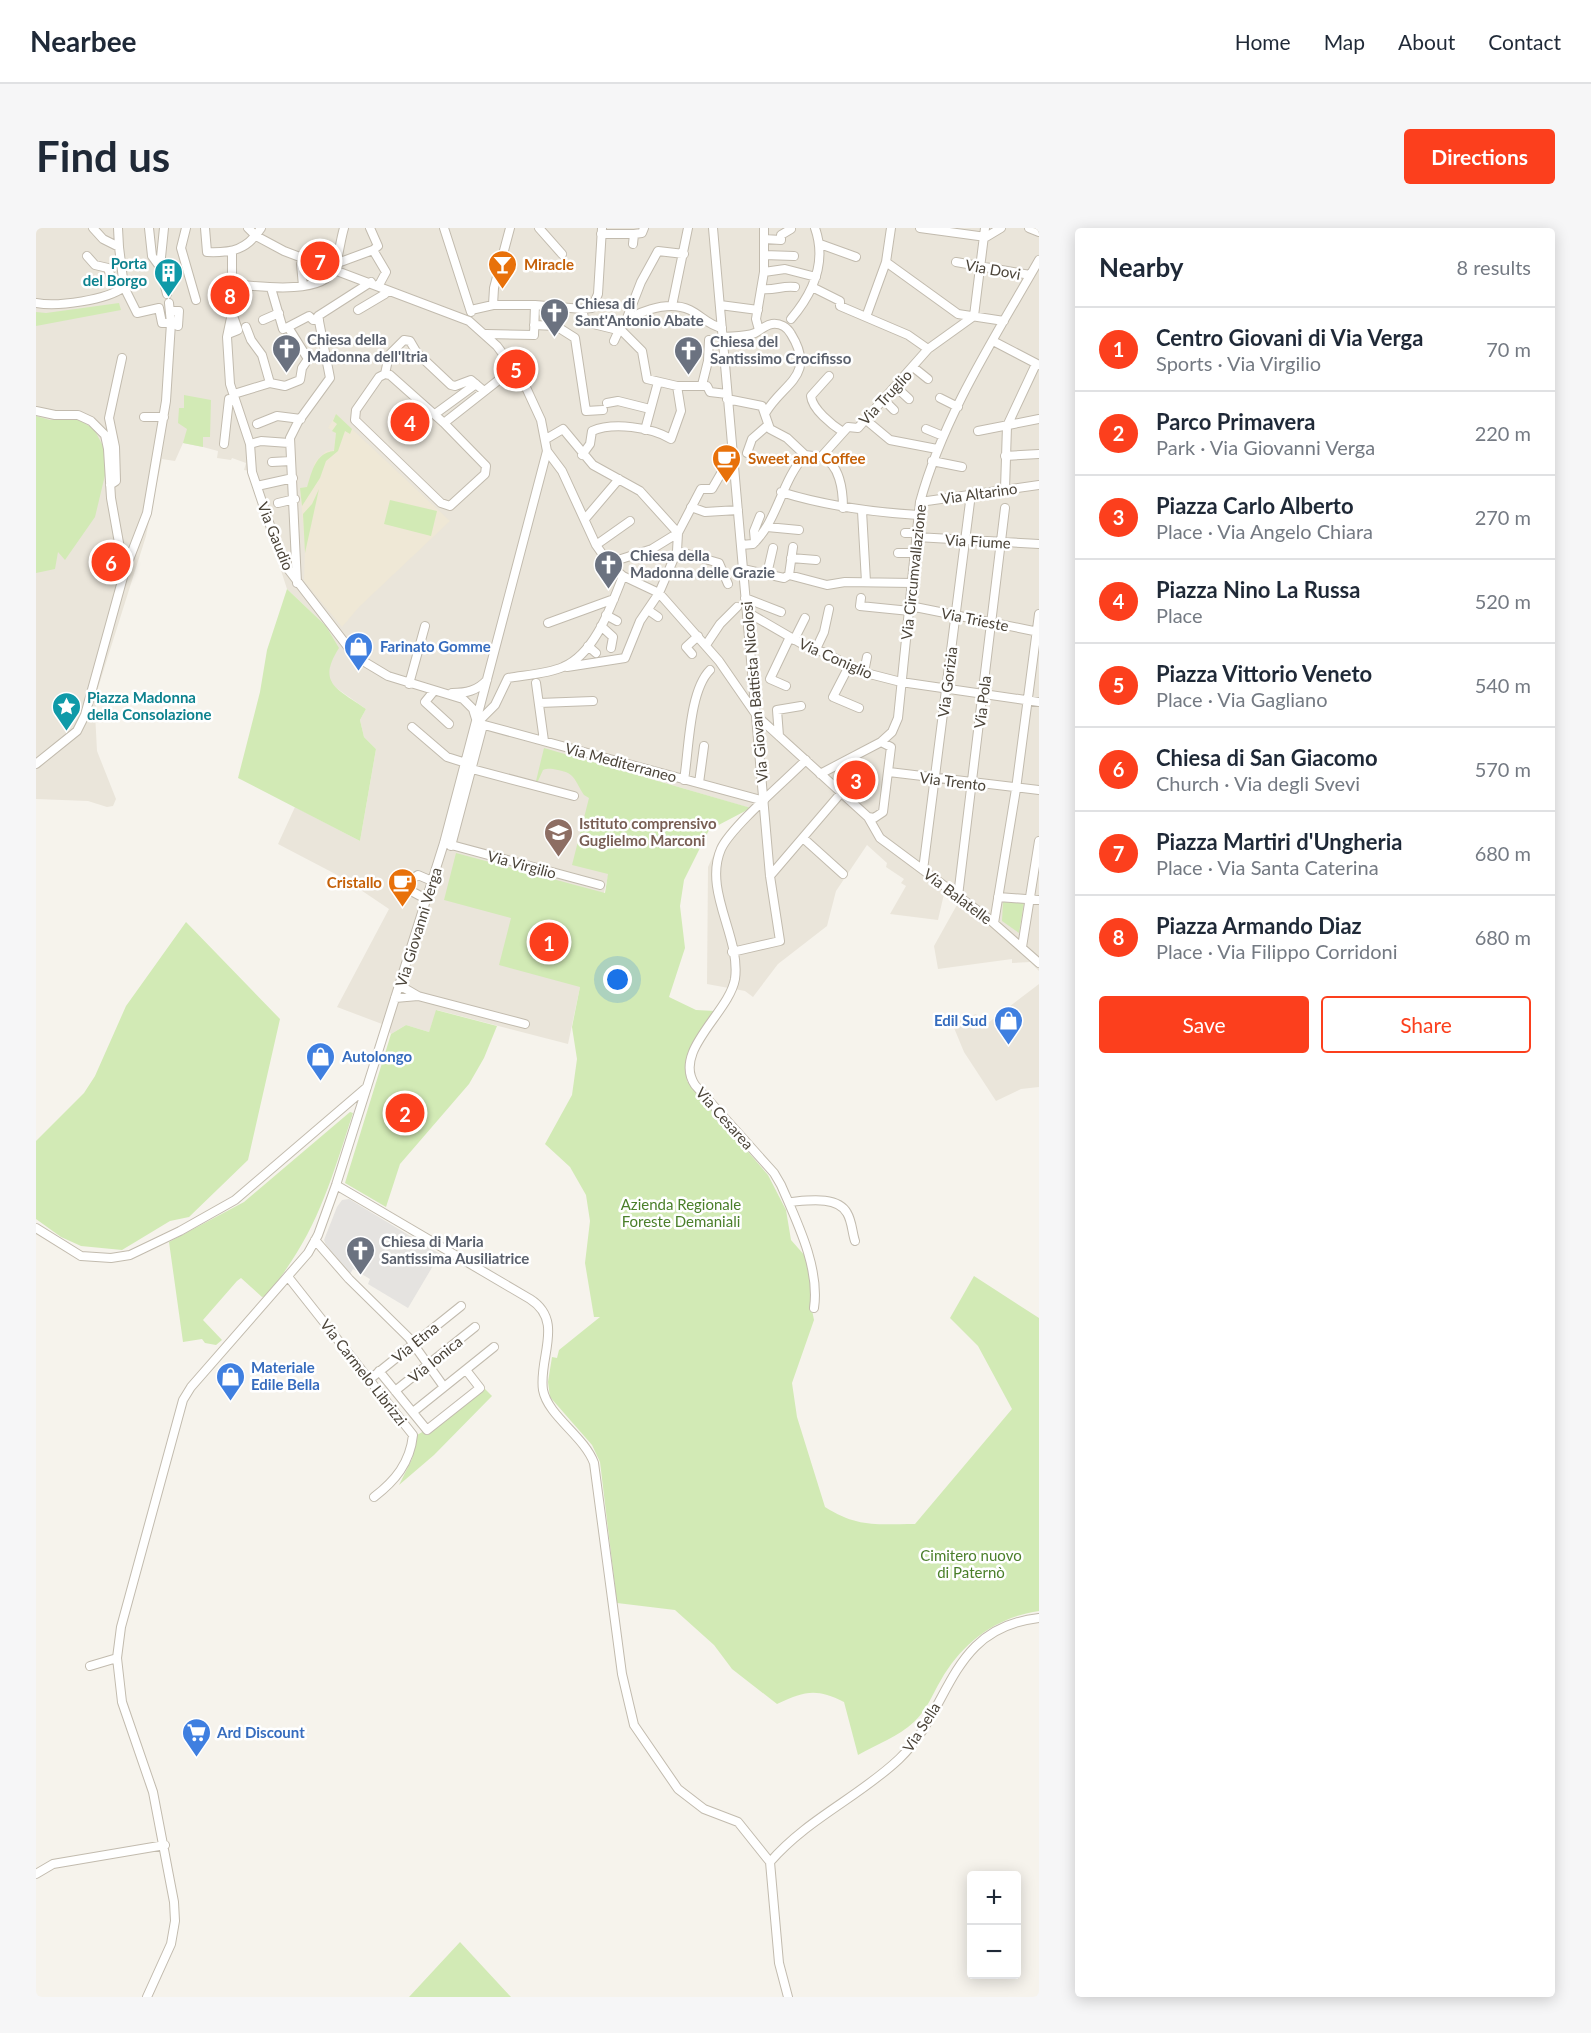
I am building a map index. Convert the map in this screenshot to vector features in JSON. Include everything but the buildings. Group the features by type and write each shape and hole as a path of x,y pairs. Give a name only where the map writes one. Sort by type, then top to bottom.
{"street":[{"path":"93,228 103,239 119,247"},
{"path":"118,228 124,287 137,313 159,308 162,323 175,324"},
{"path":"149,228 152,256 160,267"},
{"path":"36,764 77,731 86,715 129,558 147,513 164,417 175,324 160,267 164,228"},
{"path":"186,228 181,248 196,300"},
{"path":"205,228 207,252 232,252 250,244 261,228"},
{"name":"Via Giovanni Verga","path":"147,1997 171,1944 175,1922 165,1845 153,1792 125,1713 117,1658 121,1627 178,1415 191,1387 289,1278 315,1240 336,1185 426,899 448,845 547,451 541,420 523,381 486,334 455,315 337,268 301,261 256,236 248,228"},
{"path":"232,252 236,285 271,288 301,287 330,275 337,268 378,246 370,228"},
{"path":"444,228 471,310 468,321"},
{"path":"493,305 494,291 510,228"},
{"path":"539,228 562,254"},
{"path":"471,310 493,305 592,308 598,294 601,231 634,234 642,233 644,228"},
{"path":"672,306 688,228"},
{"name":"Via Giovan Battista Nicolosi","path":"713,228 770,876 780,941 732,952"},
{"path":"759,330 756,319 764,272 764,228"},
{"path":"791,319 812,287 820,262 820,243 815,228"},
{"path":"866,317 886,262 891,228"},
{"path":"920,228 986,232 1001,228"},
{"path":"1029,228 1039,232"},
{"path":"337,268 344,229"},
{"path":"764,239 781,240 781,235 790,230"},
{"path":"974,316 986,232"},
{"path":"633,244 634,234"},
{"path":"820,243 856,257"},
{"path":"297,585 295,499 289,443 301,419 330,378 318,316 375,284 386,272 373,250"},
{"path":"614,341 617,329 627,318 641,282 658,251 684,254"},
{"path":"764,255 794,256"},
{"path":"87,256 95,265 108,268 112,281 124,287"},
{"name":"Via Circumvallazione","path":"881,741 892,732 897,718 913,583 918,514 932,461 993,340 1039,260"},
{"path":"301,261 301,287"},
{"path":"886,262 958,314 1004,321"},
{"name":"Via Dovi","path":"956,262 1030,275"},
{"path":"764,272 785,269 816,277"},
{"name":"Via Gaudio","path":"236,285 232,313 237,330 227,335 232,397 250,444 252,472 281,555 297,585 325,615 348,647 388,676 445,693"},
{"path":"761,289 769,290 784,285 795,288"},
{"path":"36,303 57,304 106,297 124,287"},
{"path":"812,287 840,301 840,306 908,335 928,350"},
{"path":"271,288 283,328 309,316 312,320 319,320"},
{"path":"358,310 385,294"},
{"path":"486,334 534,335 535,305"},
{"path":"720,305 758,310"},
{"path":"627,318 672,306 690,310 723,333 746,335 774,324 784,326 798,347 801,358 799,370 786,392 774,398 766,412"},
{"path":"582,309 585,322 617,329 642,351 647,379 677,386 707,386 710,392 758,404 766,412 768,425 805,455 830,461 838,477 843,508"},
{"path":"263,320 279,313"},
{"name":"Via Truglio","path":"821,457 848,427 858,428 866,420 928,350 974,316"},
{"path":"534,325 563,329 575,338 586,411 618,401 650,409"},
{"path":"246,327 251,340 262,355 267,384"},
{"path":"225,444 232,397 267,384 282,386 300,380 302,368 308,359 288,327"},
{"path":"385,374 390,375 435,414 483,461 487,470 450,506 441,503 355,420 356,410 380,377 385,374 389,355 404,340 410,340 417,353 451,385 455,386 469,379 484,391"},
{"path":"702,385 708,361 709,340"},
{"path":"993,340 1038,364 1007,426 1005,489"},
{"path":"110,485 116,481 115,447 110,412 122,358"},
{"path":"913,367 928,379"},
{"path":"444,423 514,368"},
{"path":"830,376 811,396 811,401 830,423 843,432"},
{"path":"645,430 658,382"},
{"path":"435,414 476,384"},
{"path":"582,454 590,444 592,431 603,426 645,430 671,439 681,411 677,386"},
{"path":"896,387 909,399"},
{"path":"940,398 958,407"},
{"path":"884,400 894,410"},
{"path":"36,411 49,415 78,415 101,429 107,442 110,485 121,554 129,558"},
{"path":"257,424 283,416 301,419"},
{"path":"144,417 164,417"},
{"path":"978,431 1039,419"},
{"path":"866,420 890,440 937,448"},
{"path":"747,453 752,439 768,425"},
{"path":"546,439 563,429 593,465 640,491 678,533"},
{"path":"926,429 943,436"},
{"path":"250,444 261,441 289,443"},
{"path":"547,451 558,467 596,545 610,565 623,576 659,593 706,645 757,716 806,760"},
{"path":"1005,456 1039,454"},
{"path":"741,545 755,543 767,527 792,469 805,455"},
{"path":"272,462 291,461"},
{"path":"932,461 962,467"},
{"path":"445,693 463,699 473,709 480,724 495,705 508,678 625,658 648,610 659,593 677,551 678,533 701,489 712,489 723,470 733,464"},
{"path":"544,470 558,467"},
{"path":"257,486 293,478"},
{"path":"585,519 619,479"},
{"name":"Via Altarino","path":"920,502 1039,485"},
{"path":"781,492 843,508 918,514"},
{"name":"Via Gorizia","path":"923,870 971,494"},
{"path":"278,503 295,499"},
{"path":"692,507 705,512 738,510"},
{"name":"Via Pola","path":"958,896 1005,508"},
{"path":"862,511 866,582"},
{"path":"755,543 754,531 760,516"},
{"path":"596,545 630,521"},
{"path":"767,527 800,530"},
{"path":"618,560 652,549 678,533"},
{"name":"Via Fiume","path":"905,533 966,540 1039,544"},
{"path":"789,575 793,547"},
{"path":"767,574 773,548"},
{"path":"677,551 721,561 728,584"},
{"path":"281,555 297,552"},
{"path":"898,553 915,553"},
{"path":"791,558 816,560"},
{"path":"743,569 784,578 789,575 827,585 866,582 913,583"},
{"path":"562,668 588,646 601,626 623,576"},
{"path":"746,598 781,612"},
{"name":"Via Trieste","path":"861,598 860,606 956,615 1038,632"},
{"path":"548,623 614,599"},
{"path":"706,645 720,624 737,607"},
{"path":"816,649 824,632 829,609"},
{"path":"648,610 658,617"},
{"name":"Via Coniglio","path":"747,612 792,638 864,672 902,682 1039,702"},
{"path":"994,923 1039,614"},
{"path":"606,615 617,621"},
{"path":"786,686 770,679 805,618"},
{"path":"410,684 425,626"},
{"path":"601,626 613,637 612,648"},
{"path":"692,654 686,647 698,636"},
{"path":"588,646 596,653"},
{"path":"864,672 867,657"},
{"path":"849,666 833,697 859,708"},
{"path":"684,780 701,681 710,670"},
{"path":"445,693 472,691 480,688 488,679"},
{"path":"536,683 544,741"},
{"path":"434,690 425,702 448,724"},
{"path":"539,704 593,701"},
{"path":"779,736 777,710 801,706"},
{"name":"Via Mediterraneo","path":"480,724 764,801"},
{"path":"412,727 447,757 469,766 574,796"},
{"path":"820,774 881,741 887,743 892,751 891,773 878,830"},
{"path":"690,742 707,747 699,783"},
{"name":"Via Cesarea","path":"806,760 725,841 717,863 716,876 732,952 734,983 718,1014 695,1047 690,1062 690,1076 702,1093 774,1173 789,1202 813,1266 816,1281 814,1308"},
{"name":"Via Balatelle","path":"806,760 839,795 868,818 878,830 880,837 994,923 1039,963"},
{"name":"Via Trento","path":"891,773 1039,790"},
{"path":"770,876 839,795"},
{"path":"868,818 874,818 883,812"},
{"path":"803,838 843,874"},
{"path":"1022,947 1034,900 1039,841"},
{"name":"Via Virgilio","path":"448,845 600,885"},
{"path":"426,899 411,891 409,881 418,875 432,881"},
{"path":"998,897 1034,900"},
{"path":"399,985 418,996 525,1024"},
{"path":"395,998 418,996"},
{"path":"36,1228 81,1256 111,1258 130,1255 180,1231 246,1193 367,1087"},
{"path":"336,1185 530,1299 544,1310 548,1317 549,1333 543,1390 549,1405 585,1445 594,1463 622,1674 634,1725 678,1789 704,1809 738,1822 762,1849 770,1862 779,1963 788,1997"},
{"path":"789,1202 819,1201 839,1205 847,1213 855,1241"},
{"path":"315,1240 349,1279 413,1344 444,1387"},
{"name":"Via Carmelo Librizzi","path":"289,1278 413,1435 401,1472 393,1482 374,1497"},
{"name":"Via Etna","path":"370,1379 461,1306"},
{"name":"Via Ionica","path":"395,1391 475,1327"},
{"path":"412,1412 494,1347"},
{"path":"380,1371 427,1430 480,1388 466,1370"},
{"name":"Via Sella","path":"770,1862 802,1829 901,1757 933,1711 957,1666 970,1650 1009,1626 1039,1618"},
{"path":"90,1666 117,1658"},
{"path":"36,1874 53,1864 165,1845"}],"shaded area":[{"path":"36,228 1039,228 1039,971 1030,962 1012,963 1012,959 938,969 934,946 958,903 944,894 938,920 890,914 906,886 901,883 904,879 886,867 887,863 867,845 836,891 827,926 778,964 753,997 745,991 707,984 708,867 721,839 750,808 634,774 580,987 568,1044 437,1010 429,1032 406,1025 391,1034 382,1024 337,1007 389,909 343,878 278,844 295,807 360,841 376,749 364,737 360,720 366,709 332,685 328,674 331,660 338,647 326,626 287,589 249,471 244,470 246,463 232,458 231,460 217,458 218,451 183,443 175,461 162,459 146,536 98,688 95,713 97,751 116,799 113,806 107,807 88,801 36,799"},
{"path":"336,414 450,521 359,607 342,627 304,581 305,548 300,488 307,487 315,462 326,451 334,450 336,433 328,428"},
{"path":"1039,984 1039,1087 1021,1089 996,1101 964,1052 952,1023 976,1014 984,1026"},
{"path":"349,1199 440,1254 408,1308 368,1284 370,1279 353,1269 350,1274 326,1245 324,1240 337,1207 342,1200"}],"green space":[{"path":"119,303 121,310 36,326 36,312 46,313"},
{"path":"184,395 211,400 210,437 203,437 203,447 183,443 187,429 178,423 179,408 184,408"},
{"path":"336,414 352,429 350,434 345,431 338,451 326,461 320,478 302,506 300,488 307,487 318,459 334,451 336,433 332,431 337,424 333,421"},
{"path":"36,416 50,420 76,418 94,429 104,448 106,471 95,517 65,560 58,552 55,569 36,573"},
{"path":"319,489 305,553 303,514 312,504"},
{"path":"390,500 437,511 431,536 384,524"},
{"path":"287,589 326,626 339,648 332,660 330,670 333,684 366,709 360,720 364,737 376,749 360,841 238,778 260,692 267,650"},
{"path":"544,748 751,808 709,830 684,880 680,906 685,948 669,997 696,1010 715,1011 698,1035 690,1052 687,1081 768,1175 786,1210 791,1240 806,1257 813,1277 811,1305 814,1320 792,1383 797,1417 825,1507 858,1522 915,1524 1012,1409 978,1346 950,1318 974,1276 1039,1318 1039,1611 1008,1619 970,1643 949,1667 926,1707 914,1722 894,1736 858,1755 844,1702 826,1695 810,1693 795,1696 777,1704 732,1669 714,1645 675,1610 617,1603 600,1462 592,1445 550,1397 548,1382 552,1357 557,1358 559,1350 600,1317 594,1317 585,1263 590,1221 586,1195 570,1167 545,1144 572,1095 577,1059 572,1027 580,987 499,965 511,918 444,900 456,853 605,893 608,874 572,865 589,798 584,795 572,776 564,771 543,770 536,781"},
{"path":"1003,902 1024,903 1019,933 1002,921"},
{"path":"186,922 280,1019 248,1160 189,1217 170,1221 122,1250 81,1246 61,1237 36,1219 36,1141 84,1093 95,1076 126,1006"},
{"path":"436,1010 497,1026 484,1058 469,1084 400,1164 386,1207 345,1183 391,1034 406,1025 429,1032"},
{"path":"350,1112 353,1113 319,1209 309,1231 283,1274 266,1296 262,1297 241,1278 237,1281 203,1320 222,1340 216,1345 205,1343 202,1339 183,1342 169,1242 244,1202"},
{"path":"484,1388 492,1396 434,1455 399,1485 412,1459 417,1435 424,1431 428,1435"},
{"path":"460,1942 511,1997 409,1997"}],"place":[{"name":"Piazza Martiri d'Ungheria","path":"320,261"},
{"name":"Miracle","path":"503,290"},
{"name":"Piazza Armando Diaz","path":"230,295"},
{"name":"Porta del Borgo","path":"168,298"},
{"name":"Chiesa di Sant'Antonio Abate","path":"554,338"},
{"name":"Piazza Vittorio Veneto","path":"516,369"},
{"name":"Chiesa della Madonna dell'Itria","path":"286,374"},
{"name":"Chiesa del Santissimo Crocifisso","path":"689,376"},
{"name":"Piazza Nino La Russa","path":"410,422"},
{"name":"Sweet and Coffee","path":"727,484"},
{"name":"Chiesa di San Giacomo","path":"111,562"},
{"name":"Chiesa della Madonna delle Grazie","path":"609,590"},
{"name":"Farinato Gomme","path":"359,672"},
{"name":"Piazza Madonna della Consolazione","path":"66,732"},
{"name":"Piazza Carlo Alberto","path":"856,780"},
{"name":"Istituto comprensivo Guglielmo Marconi","path":"558,858"},
{"name":"Cristallo","path":"403,908"},
{"name":"Centro Giovani di Via Verga","path":"549,942"},
{"name":"Edil Sud","path":"1008,1046"},
{"name":"Autolongo","path":"321,1082"},
{"name":"Parco Primavera","path":"405,1113"},
{"name":"Chiesa di Maria Santissima Ausiliatrice","path":"360,1276"},
{"name":"Materiale Edile Bella","path":"230,1402"},
{"name":"Ard Discount","path":"196,1758"}],"park label":[{"name":"Azienda Regionale Foreste Demaniali","path":"681,1212"},
{"name":"Cimitero nuovo di Paternò","path":"971,1564"}]}
